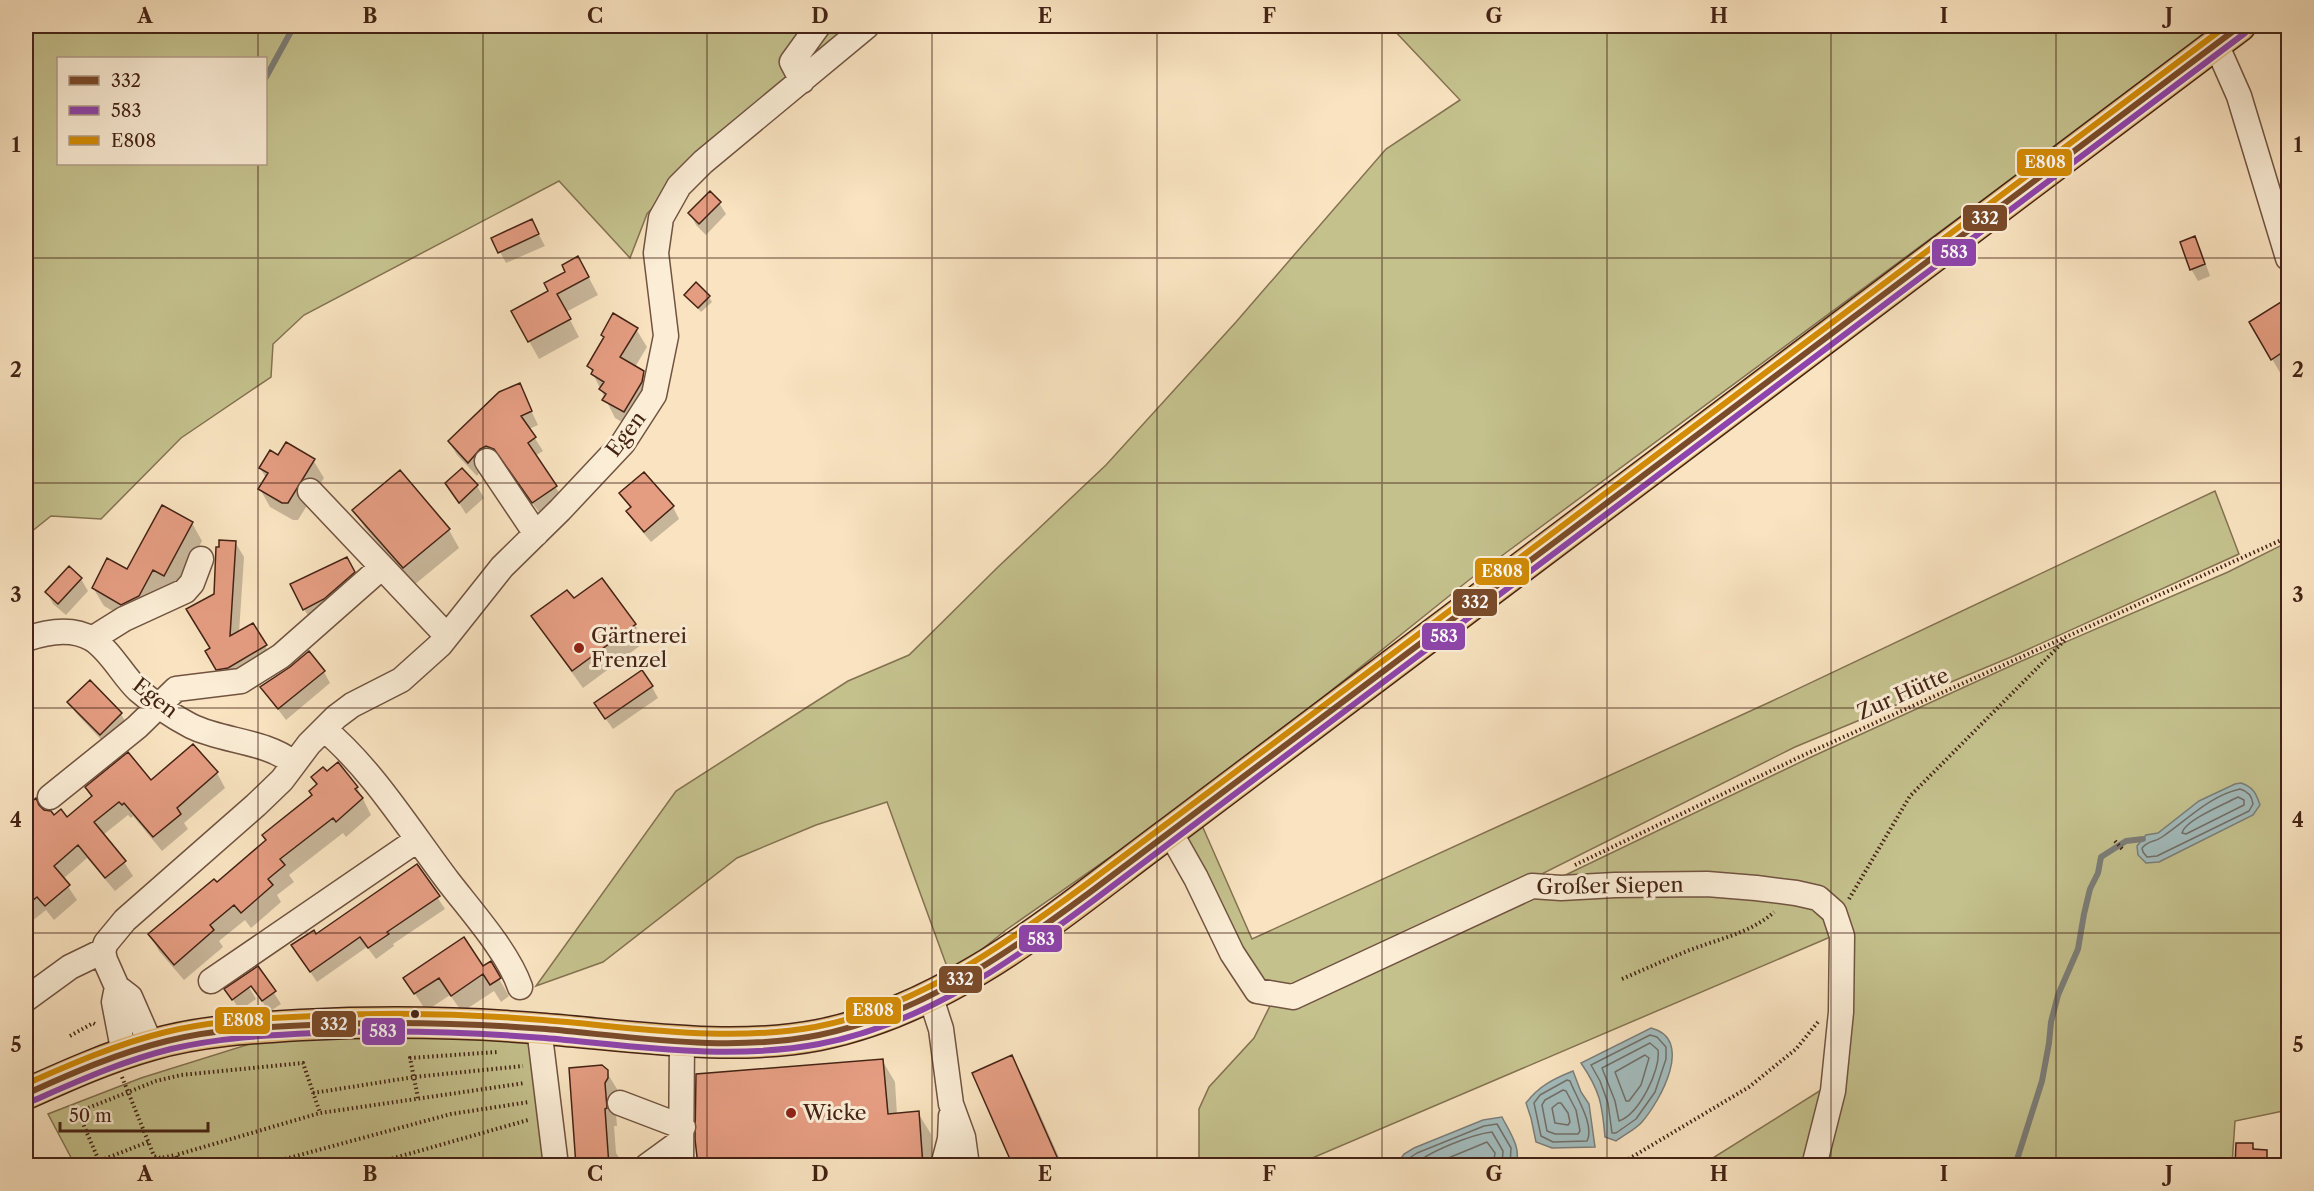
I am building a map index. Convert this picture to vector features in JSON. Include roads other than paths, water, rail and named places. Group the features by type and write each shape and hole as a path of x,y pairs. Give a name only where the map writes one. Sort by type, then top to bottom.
{"main road":[{"path":"26,1094 130,1052 191,1036 229,1031 354,1022 425,1023 538,1028 682,1040 754,1042 818,1035 870,1021 930,995 1005,953 1170,832 2240,26"}],"street":[{"path":"802,81 792,62 819,26"},
{"name":"Egen","path":"26,999 70,967 103,951 106,943 125,920 282,780 294,763 336,717 352,705 401,680 447,636 502,567 623,443 654,394 666,336 656,253 661,218 679,186 703,162 867,26"},
{"path":"2216,44 2239,96 2289,258"},
{"path":"487,461 536,534"},
{"path":"310,491 447,636"},
{"path":"26,639 45,633 72,632 92,639 124,619 185,591 192,583 201,559"},
{"path":"50,797 137,727 176,689 241,681 281,656 382,567"},
{"name":"Egen","path":"92,639 138,690 192,726 268,748 284,755 294,763"},
{"path":"324,729 360,764 493,940 520,987"},
{"name":"Großer Siepen","path":"1170,832 1196,878 1232,953 1257,991 1293,997 1532,886 1561,888 1707,884 1796,893 1818,898 1834,912 1842,936 1840,1024 1833,1091 1814,1166"},
{"path":"211,981 417,840"},
{"path":"103,951 117,987 114,1002 130,1052"},
{"path":"930,995 940,1029 951,1104 950,1139 943,1166"},
{"path":"538,1028 539,1116 556,1166"},
{"path":"681,1145 682,1040"},
{"path":"620,1104 681,1145"},
{"path":"951,1104 963,1137 967,1166"},
{"path":"647,1166 681,1145"}],"water":[{"path":"2241,783 2251,789 2259,801 2260,805 2253,815 2159,862 2146,863 2138,855 2137,846 2146,835 2158,833 2199,801"},
{"path":"1651,1028 1664,1034 1671,1044 1670,1071 1664,1086 1639,1125 1616,1141 1605,1137 1599,1098 1581,1063"},
{"path":"1573,1071 1581,1092 1589,1104 1595,1147 1552,1148 1536,1142 1526,1103 1547,1084"},
{"path":"1502,1117 1516,1147 1515,1165 1399,1165 1404,1154 1414,1148 1483,1120"}],"waterway":[{"path":"267,75 294,26"},
{"path":"2015,1166 2042,1081 2051,1022 2058,995 2078,949 2090,889 2098,873 2101,857 2126,841 2143,839"}],"place":[{"name":"Gärtnerei Frenzel","path":"579,648"},
{"name":"Wicke","path":"791,1113"}]}
